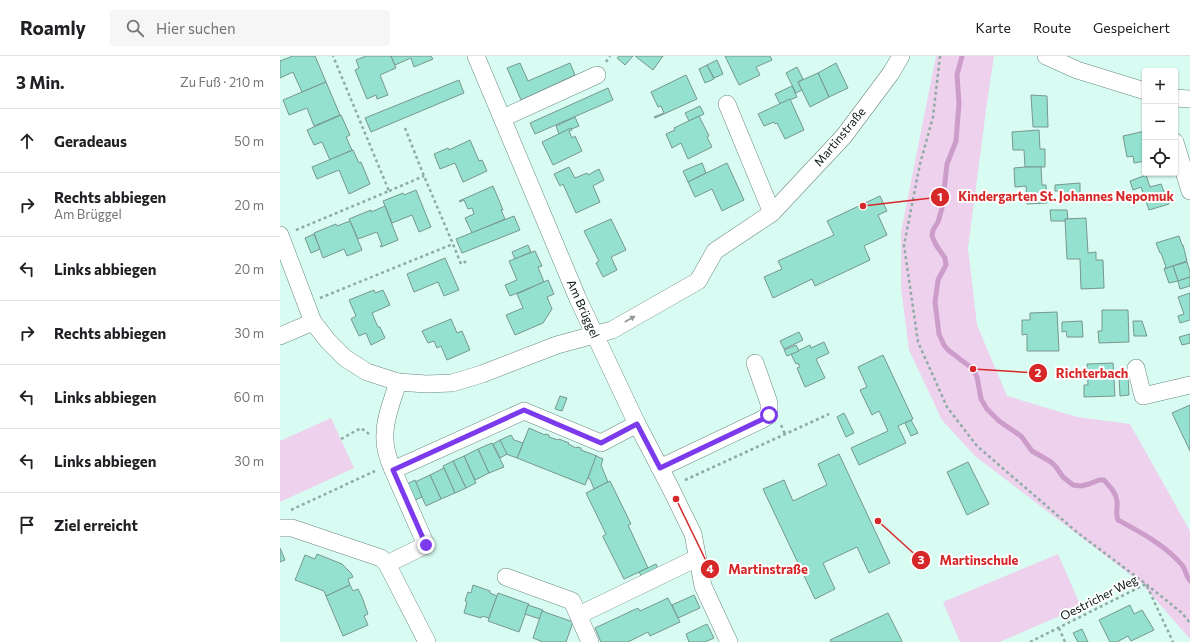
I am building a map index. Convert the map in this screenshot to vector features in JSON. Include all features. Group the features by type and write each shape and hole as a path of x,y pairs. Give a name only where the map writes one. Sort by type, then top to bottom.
{"street":[{"name":"Am Brüggel","path":"476,56 594,335 693,534 703,586 729,642"},
{"name":"Martinstraße","path":"280,236 312,322 345,358 367,372 398,382 426,384 452,383 482,374 557,345 612,330 698,281 715,251 772,213 844,136 901,56"},
{"path":"1046,56 1077,70 1142,90"},
{"path":"502,118 597,75"},
{"path":"1178,98 1190,99"},
{"path":"727,104 772,213"},
{"path":"1178,152 1190,191"},
{"path":"280,336 312,322"},
{"path":"660,468 769,415 769,403 755,363"},
{"path":"1136,368 1143,396 1190,385"},
{"path":"387,564 426,545 390,461 385,433 388,415 398,382"},
{"path":"390,461 524,410 601,443 637,424"},
{"path":"280,528 292,528 381,558 387,564 427,642"},
{"path":"578,615 697,558"},
{"path":"506,577 572,601 590,642"}],"path":[{"path":"333,56 389,191"},
{"path":"940,56 933,117 920,164 904,245 918,342 947,407 977,446 1078,533 1182,613 1190,623"},
{"path":"405,128 461,264 467,262"},
{"path":"280,236 424,176"},
{"path":"305,304 453,244"},
{"path":"670,487 829,414"},
{"path":"287,512 390,461 361,428 341,439"},
{"name":"Oestricher Weg","path":"1065,642 1059,628 1146,584 1172,642"},
{"path":"1030,642 1059,628"}],"shaded area":[{"path":"936,56 994,56 968,248 977,325 1007,396 1077,417 1130,424 1190,531 1190,639 1141,583 975,456 942,420 909,350 901,288 901,232"},
{"path":"331,418 354,468 280,502 280,441"},
{"path":"1058,554 1081,607 999,642 960,642 943,602"}],"building":[{"path":"293,56 315,56 326,82 302,92 293,72 280,78 280,61"},
{"path":"366,56 391,56 396,68 380,75 388,95 377,99 376,95 367,99 355,70 359,68 356,60"},
{"path":"391,56 431,56 433,59 414,67 411,58 395,65"},
{"path":"619,56 633,56 625,65 617,58"},
{"path":"635,56 663,56 653,70"},
{"path":"725,56 770,56 772,60 756,67 760,75 739,85"},
{"path":"717,60 723,74 714,78 707,65"},
{"path":"520,63 528,81 570,63 575,75 521,100 507,68"},
{"path":"836,63 848,88 829,97 818,73"},
{"path":"707,65 714,79 705,83 699,69"},
{"path":"797,67 803,79 798,82 802,90 796,93 786,73"},
{"path":"818,73 829,97 810,107 798,82"},
{"path":"686,75 697,99 655,118 654,117 664,113 661,106 658,107 651,92"},
{"path":"459,80 464,93 371,132 365,118"},
{"path":"326,82 340,115 314,126 307,108 289,115 283,100"},
{"path":"792,86 797,97 780,104 775,94"},
{"path":"608,88 613,100 535,134 530,123"},
{"path":"1031,95 1047,96 1048,127 1033,127"},
{"path":"790,99 804,130 785,139 777,123 775,124 774,122 764,126 758,114"},
{"path":"700,106 704,114 689,121 685,113"},
{"path":"341,115 350,135 346,137 352,150 330,160 322,142 314,145 307,130"},
{"path":"699,116 709,136 707,137 712,147 688,159 681,143 672,148 666,134 675,130 674,128"},
{"path":"575,117 579,126 559,134 556,126"},
{"path":"571,128 572,130 569,131 572,138 575,136 582,151 553,165 542,142"},
{"path":"1039,130 1040,149 1045,149 1045,167 1025,167 1024,150 1013,150 1012,132"},
{"path":"1142,132 1142,162 1134,163 1133,156 1127,157 1123,136"},
{"path":"470,140 479,161 482,160 487,171 463,182 455,163 440,169 434,154 448,148 449,150"},
{"path":"353,150 359,163 361,162 370,184 349,194 339,170 317,179 312,167"},
{"path":"702,163 706,173 688,182 683,171"},
{"path":"727,163 744,200 722,211 712,189 695,197 688,182"},
{"path":"569,167 575,178 587,173 588,175 599,169 604,180 593,186 600,202 576,213 563,184 560,186 554,174"},
{"path":"1041,167 1042,185 1046,185 1047,203 1027,204 1026,186 1015,187 1014,168"},
{"path":"1146,176 1150,187 1161,184 1169,204 1149,210 1141,187 1133,190 1130,181"},
{"path":"1080,183 1080,201 1061,202 1060,191 1055,191 1055,185"},
{"path":"493,186 505,219 472,233 465,218 474,214 472,208 468,209 464,200 459,201"},
{"path":"416,190 431,227 419,232 412,215 392,223 383,201 403,193 404,195"},
{"path":"880,196 887,211 878,215 887,235 864,246 870,260 815,286 812,279 773,298 764,277 782,269 778,261 834,235 827,221"},
{"path":"385,206 398,240 381,247 380,246 382,245 377,232 358,239 349,219"},
{"path":"1050,210 1067,210 1068,219 1065,219 1065,221 1051,221"},
{"path":"514,216 520,230 462,253 456,239"},
{"path":"1086,218 1088,253 1096,252 1096,260 1103,260 1104,288 1081,289 1080,259 1067,259 1065,219"},
{"path":"611,219 626,250 611,257 617,270 603,277 596,263 599,261 584,231"},
{"path":"350,221 362,250 347,256 344,249 323,258 314,233 336,224 337,226"},
{"path":"314,234 320,249 311,253 305,238"},
{"path":"1179,236 1187,261 1164,269 1166,267 1156,243"},
{"path":"528,245 531,252 515,259 512,252"},
{"path":"535,251 542,266 538,267 544,282 510,296 505,285 517,280 509,261"},
{"path":"445,258 459,290 444,296 438,282 414,292 407,274"},
{"path":"1187,262 1190,277 1178,281 1173,266"},
{"path":"1173,266 1178,281 1169,283 1164,269"},
{"path":"1190,277 1190,286 1180,289 1178,281"},
{"path":"548,280 554,294 547,297 552,309 543,323 515,335 506,315 523,308 517,294"},
{"path":"374,290 375,293 383,290 390,305 372,313 385,338 371,345 366,333 359,336 351,319 356,316 349,300"},
{"path":"1190,293 1190,320 1180,323 1178,316 1184,314 1178,297"},
{"path":"1102,310 1128,310 1129,342 1099,343 1098,331 1102,331"},
{"path":"1057,312 1059,351 1027,351 1027,334 1022,335 1022,320 1030,320 1030,313"},
{"path":"451,319 457,333 462,331 470,350 447,360 441,346 437,348 434,341 428,343 422,331"},
{"path":"1082,321 1083,337 1067,337 1066,331 1062,332 1062,322"},
{"path":"1133,321 1142,321 1147,336 1134,336"},
{"path":"799,332 803,340 784,349 780,341"},
{"path":"1190,334 1190,343 1182,345 1179,337"},
{"path":"824,342 829,353 816,359 825,378 805,387 797,368 800,367 798,363 796,364 791,354 810,345 811,348"},
{"path":"796,345 799,351 787,356 784,350"},
{"path":"883,355 913,419 898,426 906,443 859,465 851,448 888,431 879,411 872,415 860,390 867,387 858,367"},
{"path":"1113,363 1115,396 1084,397 1084,385 1088,385 1087,364"},
{"path":"1119,375 1128,375 1129,395 1120,396"},
{"path":"560,396 567,398 562,411 555,409"},
{"path":"1190,405 1190,451 1172,413"},
{"path":"844,413 854,433 846,437 837,417"},
{"path":"911,420 918,433 911,436 905,423"},
{"path":"529,428 545,435 549,435 549,437 569,443 568,444 576,448 581,448 581,450 597,456 585,485 517,458"},
{"path":"511,435 514,440 523,443 517,458 506,454 500,440"},
{"path":"500,440 507,454 500,458 493,444"},
{"path":"492,443 504,467 489,473 478,449"},
{"path":"478,449 489,473 475,480 464,456"},
{"path":"839,454 890,563 869,573 857,547 823,563 835,589 815,599 763,489 784,480 793,501 827,485 818,464"},
{"path":"464,456 476,483 466,488 453,461"},
{"path":"596,456 603,459 601,465 608,482 594,489 590,479 588,478"},
{"path":"453,461 466,488 455,493 443,466"},
{"path":"968,462 989,504 967,515 947,472"},
{"path":"444,468 455,493 441,499 430,475"},
{"path":"430,475 441,499 426,506 415,482"},
{"path":"415,480 422,497 415,500 407,484"},
{"path":"610,481 631,524 628,525 648,568 624,579 603,537 606,534 586,493"},
{"path":"280,548 285,560 280,562"},
{"path":"317,554 342,564 353,577 348,579 350,585 326,596 324,591 295,580 305,555 315,559"},
{"path":"656,564 659,571 643,579 639,572"},
{"path":"350,585 353,591 358,589 362,597 368,614 364,616 368,625 343,636 326,596"},
{"path":"473,585 490,591 490,593 497,596 489,618 482,616 481,618 464,613 467,602 465,601 468,592 471,593"},
{"path":"498,593 529,604 519,632 488,621"},
{"path":"694,595 700,608 678,618 672,605"},
{"path":"668,598 680,622 650,636 648,632 628,642 601,642 595,628 638,608 640,611"},
{"path":"528,605 543,610 540,619 525,614"},
{"path":"1130,605 1134,614 1142,610 1154,630 1131,641 1128,636 1117,642 1110,642 1099,620"},
{"path":"542,611 573,622 566,642 543,642 533,638"},
{"path":"888,613 902,641 901,642 831,642 830,640"},
{"path":"707,624 714,638 705,642 689,642 686,634"},
{"path":"1082,629 1088,642 1078,642 1073,633"}],"waterway":[{"path":"962,56 957,75 959,103 956,141 947,164 942,208 932,236 945,258 946,265 938,280 935,302 939,334 948,350 973,369 977,377 981,399 987,409 999,421 1021,436 1032,451 1051,462 1063,477 1073,485 1081,486 1099,480 1104,480 1115,495 1118,520 1135,529 1168,551 1183,567 1190,581"}],"place":[{"name":"Kindergarten St. Johannes Nepomuk","path":"863,206"},
{"name":"Richterbach","path":"973,369"},
{"name":"Martinstraße","path":"676,499"},
{"name":"Martinschule","path":"878,521"}],"route":[{"path":"426,545 393,470 524,410 601,443 637,424 660,468 769,415"}]}
